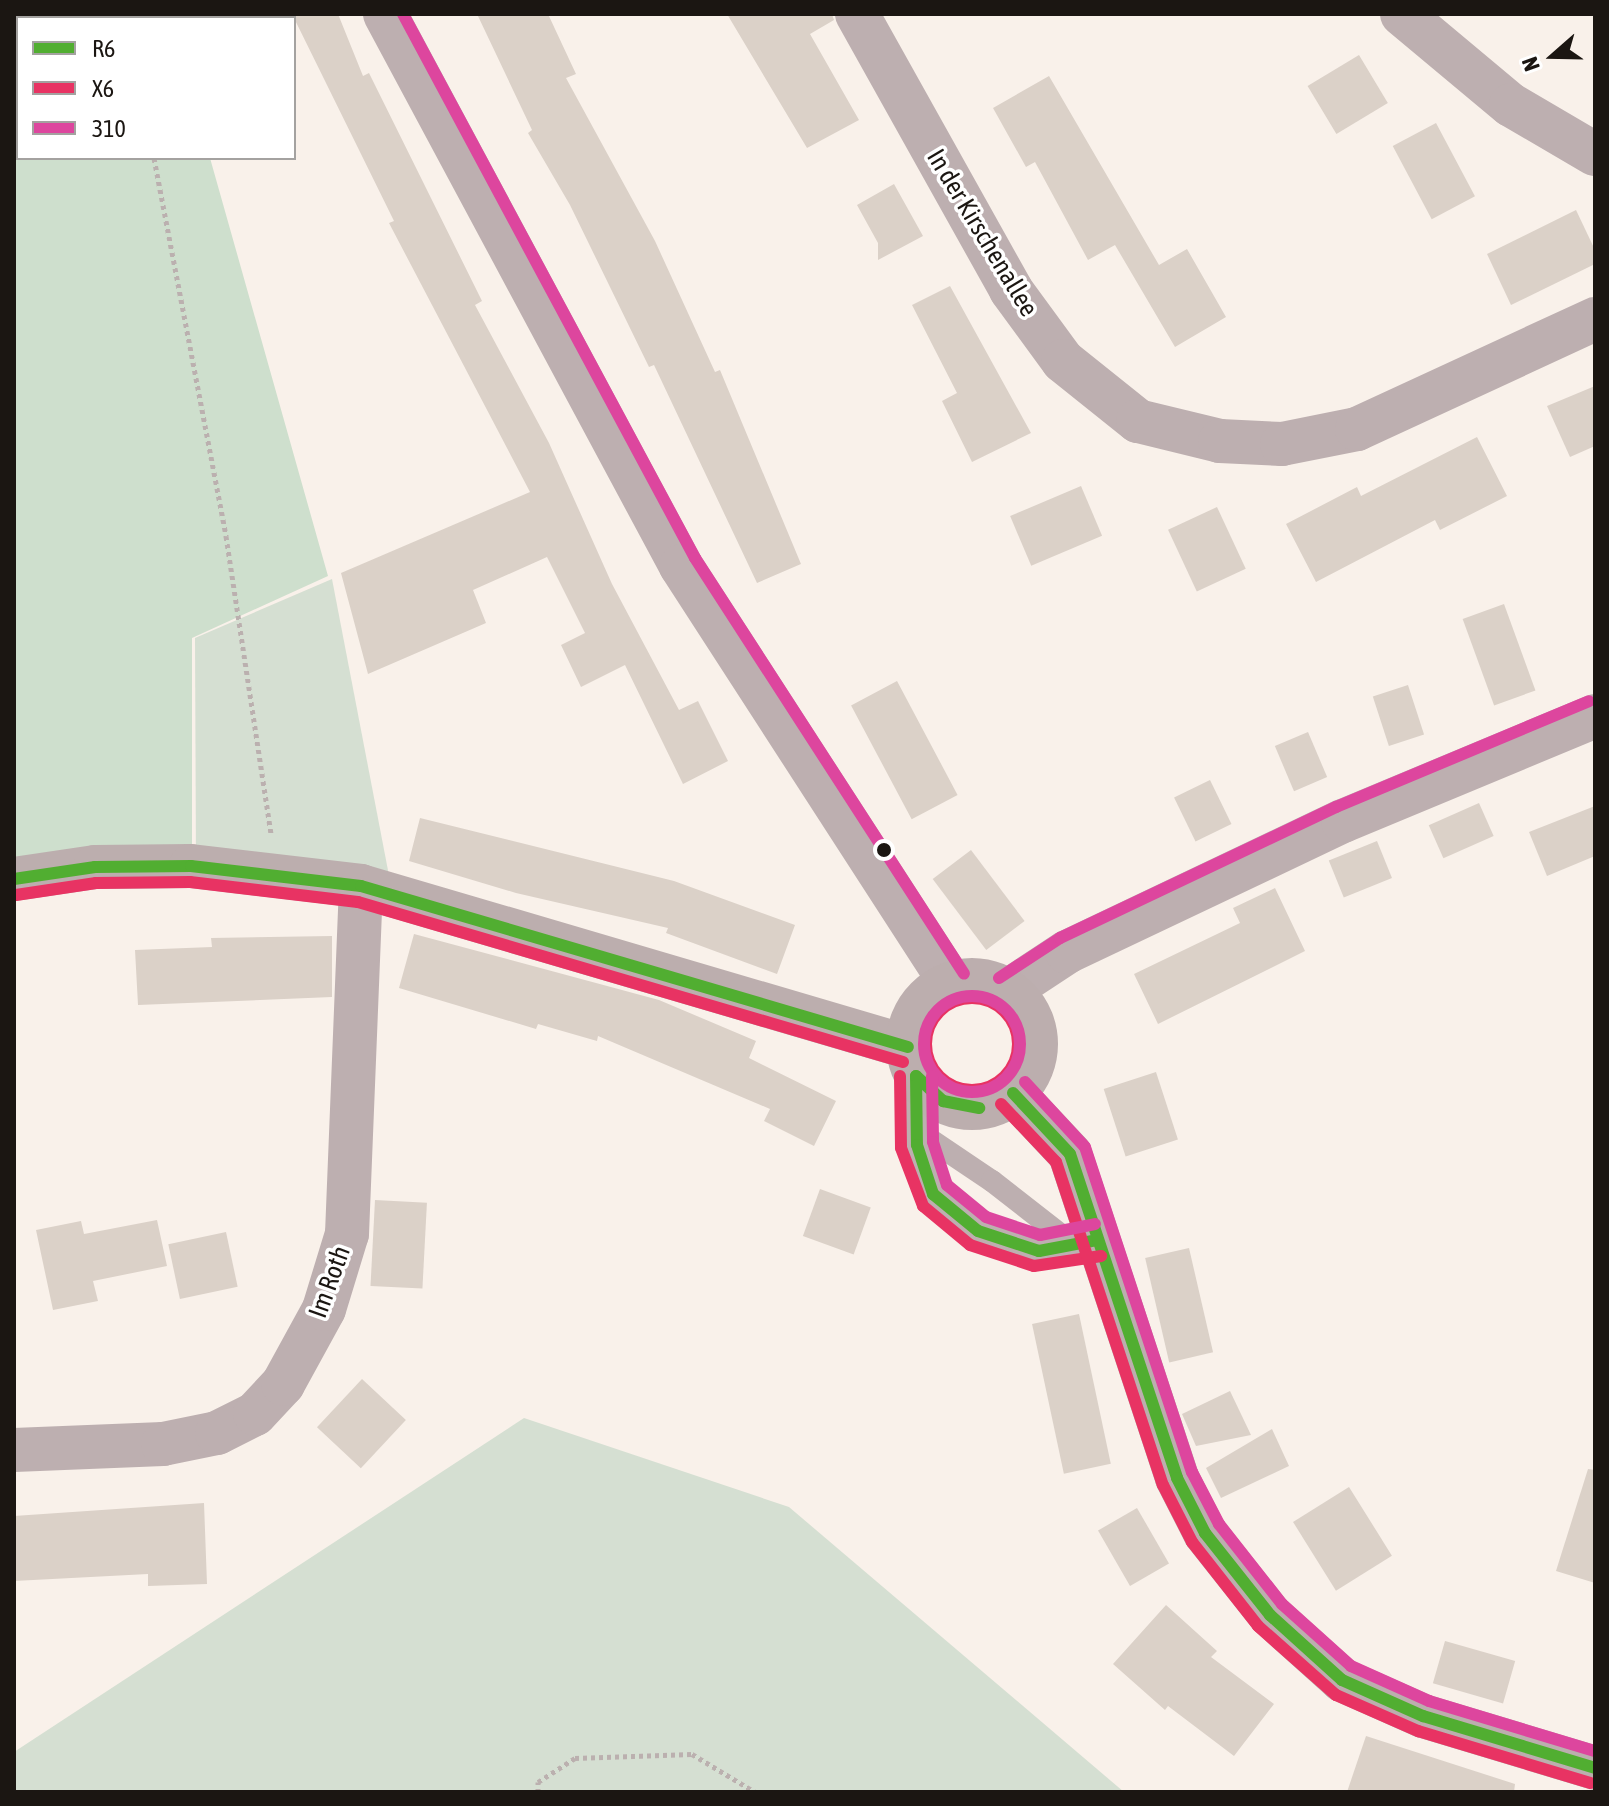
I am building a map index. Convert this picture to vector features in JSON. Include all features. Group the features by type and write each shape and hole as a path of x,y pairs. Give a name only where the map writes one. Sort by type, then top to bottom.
{"street":[{"path":"385,14 681,566 951,983"},
{"name":"In der Kirschenallee","path":"857,14 1011,290 1063,361 1138,421 1220,441 1282,444 1357,429 1595,319"},
{"path":"1402,14 1511,105 1595,154"},
{"path":"1008,991 1067,952 1343,821 1595,716"},
{"path":"14,879 95,867 191,866 361,886 912,1061"},
{"name":"Im Roth","path":"14,1450 163,1444 217,1433 255,1414 283,1384 324,1309 347,1234 361,886"},
{"path":"991,982 1008,991 1022,1005 1036,1041 1034,1061 1013,1093 997,1103 960,1107 927,1090 912,1061 918,1008 951,983 991,982"},
{"path":"1013,1093 1070,1154 1086,1242 1177,1478 1205,1533 1270,1615 1342,1680 1423,1716 1595,1768"}],"lane":[{"path":"912,1061 916,1130 933,1194 978,1231 1039,1251 1086,1242"},
{"path":"916,1130 1086,1242"}],"path":[{"path":"154,160 226,536 278,876"},
{"path":"538,1792 538,1782 575,1758 692,1754 755,1792"}],"shaded area":[{"path":"332,579 391,886 196,862 195,638"},
{"path":"524,1418 789,1507 1124,1792 14,1792 14,1752"}],"green space":[{"path":"14,14 169,14 16,16 16,160 211,160 328,576 192,638 192,861 14,867"}],"building":[{"path":"338,14 363,76 369,73 482,301 475,305 549,443 612,584 679,710 698,701 728,761 683,784 625,665 581,687 561,645 585,633 547,557 473,590 486,623 368,674 341,573 530,492 389,223 394,221 296,22 296,16 293,16"},
{"path":"477,14 548,14 576,74 566,78 655,241 715,372 720,370 801,564 757,583 654,365 649,367 570,205 528,133 532,130"},
{"path":"727,14 832,14 834,20 810,34 859,120 807,148"},
{"path":"1359,55 1388,103 1336,134 1308,86"},
{"path":"1049,76 1159,265 1187,249 1226,317 1175,347 1115,245 1088,260 1035,162 1026,167 993,108"},
{"path":"1436,123 1475,196 1432,219 1393,146"},
{"path":"894,184 923,236 878,260 878,243 857,205"},
{"path":"1576,210 1595,250 1595,264 1511,305 1487,254"},
{"path":"950,286 1031,433 972,462 942,401 957,393 912,305"},
{"path":"1595,386 1595,446 1570,457 1547,406"},
{"path":"1477,437 1507,496 1440,530 1435,520 1316,582 1286,524 1357,487 1361,496"},
{"path":"1081,486 1102,536 1031,566 1010,516"},
{"path":"1217,507 1246,569 1197,591 1168,530"},
{"path":"1504,604 1535,690 1494,706 1463,619"},
{"path":"897,681 958,795 912,819 851,705"},
{"path":"1408,685 1424,734 1389,746 1373,696"},
{"path":"1308,732 1327,777 1294,791 1275,746"},
{"path":"1210,780 1231,824 1196,842 1174,798"},
{"path":"1479,803 1494,836 1443,858 1429,825"},
{"path":"1595,806 1595,856 1547,876 1529,832"},
{"path":"420,818 674,881 795,925 777,974 666,933 668,928 516,893 409,861"},
{"path":"1377,841 1392,878 1344,898 1329,860"},
{"path":"971,850 1025,921 986,950 933,879"},
{"path":"1275,888 1305,951 1158,1024 1134,974 1240,923 1233,908"},
{"path":"414,934 659,1000 756,1041 749,1058 836,1101 814,1146 764,1121 770,1109 598,1036 597,1041 538,1024 536,1029 399,988"},
{"path":"332,936 332,997 138,1005 135,950 212,947 211,938"},
{"path":"1156,1072 1178,1140 1126,1157 1104,1089"},
{"path":"820,1189 871,1207 854,1254 803,1236"},
{"path":"375,1200 427,1203 422,1289 370,1286"},
{"path":"157,1220 167,1266 93,1281 98,1301 53,1310 36,1230 81,1221 84,1234"},
{"path":"226,1232 238,1287 180,1299 168,1244"},
{"path":"1189,1248 1213,1352 1169,1362 1145,1258"},
{"path":"1079,1314 1111,1464 1064,1474 1032,1324"},
{"path":"362,1379 406,1420 361,1468 317,1427"},
{"path":"1230,1391 1251,1435 1196,1446 1182,1414"},
{"path":"1272,1429 1289,1466 1221,1498 1206,1468"},
{"path":"1588,1469 1595,1470 1595,1583 1556,1571"},
{"path":"1349,1487 1392,1556 1336,1591 1293,1522"},
{"path":"204,1503 207,1584 148,1586 148,1574 14,1581 14,1516"},
{"path":"1137,1508 1169,1563 1130,1586 1098,1530"},
{"path":"1166,1605 1217,1651 1211,1657 1274,1704 1234,1756 1168,1706 1165,1710 1113,1664"},
{"path":"1445,1641 1515,1661 1503,1703 1433,1683"},
{"path":"1366,1736 1515,1784 1514,1792 1347,1792"}],"transit line":[{"name":"310","path":"403,14 695,558 964,974"},
{"name":"310","path":"999,978 1060,938 1336,807 1589,701"},
{"name":"R6","path":"14,879 95,867 191,866 361,886 908,1047"},
{"name":"X6","path":"16,895 96,883 190,882 358,902 903,1062"},
{"name":"310","path":"972,996 990,1000 1006,1010 1016,1026 1020,1044 1016,1062 1006,1078 990,1088 972,1092 954,1088 938,1078 928,1062 924,1044 928,1026 938,1010 954,1000 972,996"},
{"name":"X6","path":"972,998 990,1001 1005,1011 1015,1026 1018,1044 1015,1062 1005,1077 990,1087 972,1090 954,1087 939,1077 929,1062 926,1044 929,1026 939,1011 954,1001 972,998"},
{"name":"X6","path":"900,1076 901,1148 923,1206 970,1245 1034,1266 1101,1256"},
{"name":"R6","path":"916,1076 917,1145 933,1194 978,1231 1039,1251 1098,1240"},
{"name":"R6","path":"916,1076 943,1101 979,1108"},
{"name":"310","path":"932,1076 933,1142 947,1185 986,1217 1040,1235 1095,1224"},
{"name":"310","path":"1025,1082 1085,1147 1192,1472 1219,1524 1282,1604 1351,1666 1429,1701 1595,1751"},
{"name":"R6","path":"1013,1093 1070,1154 1177,1478 1205,1533 1270,1615 1342,1680 1423,1716 1595,1768"},
{"name":"X6","path":"1001,1104 1056,1162 1163,1485 1192,1542 1258,1626 1336,1695 1418,1731 1590,1783"}]}
